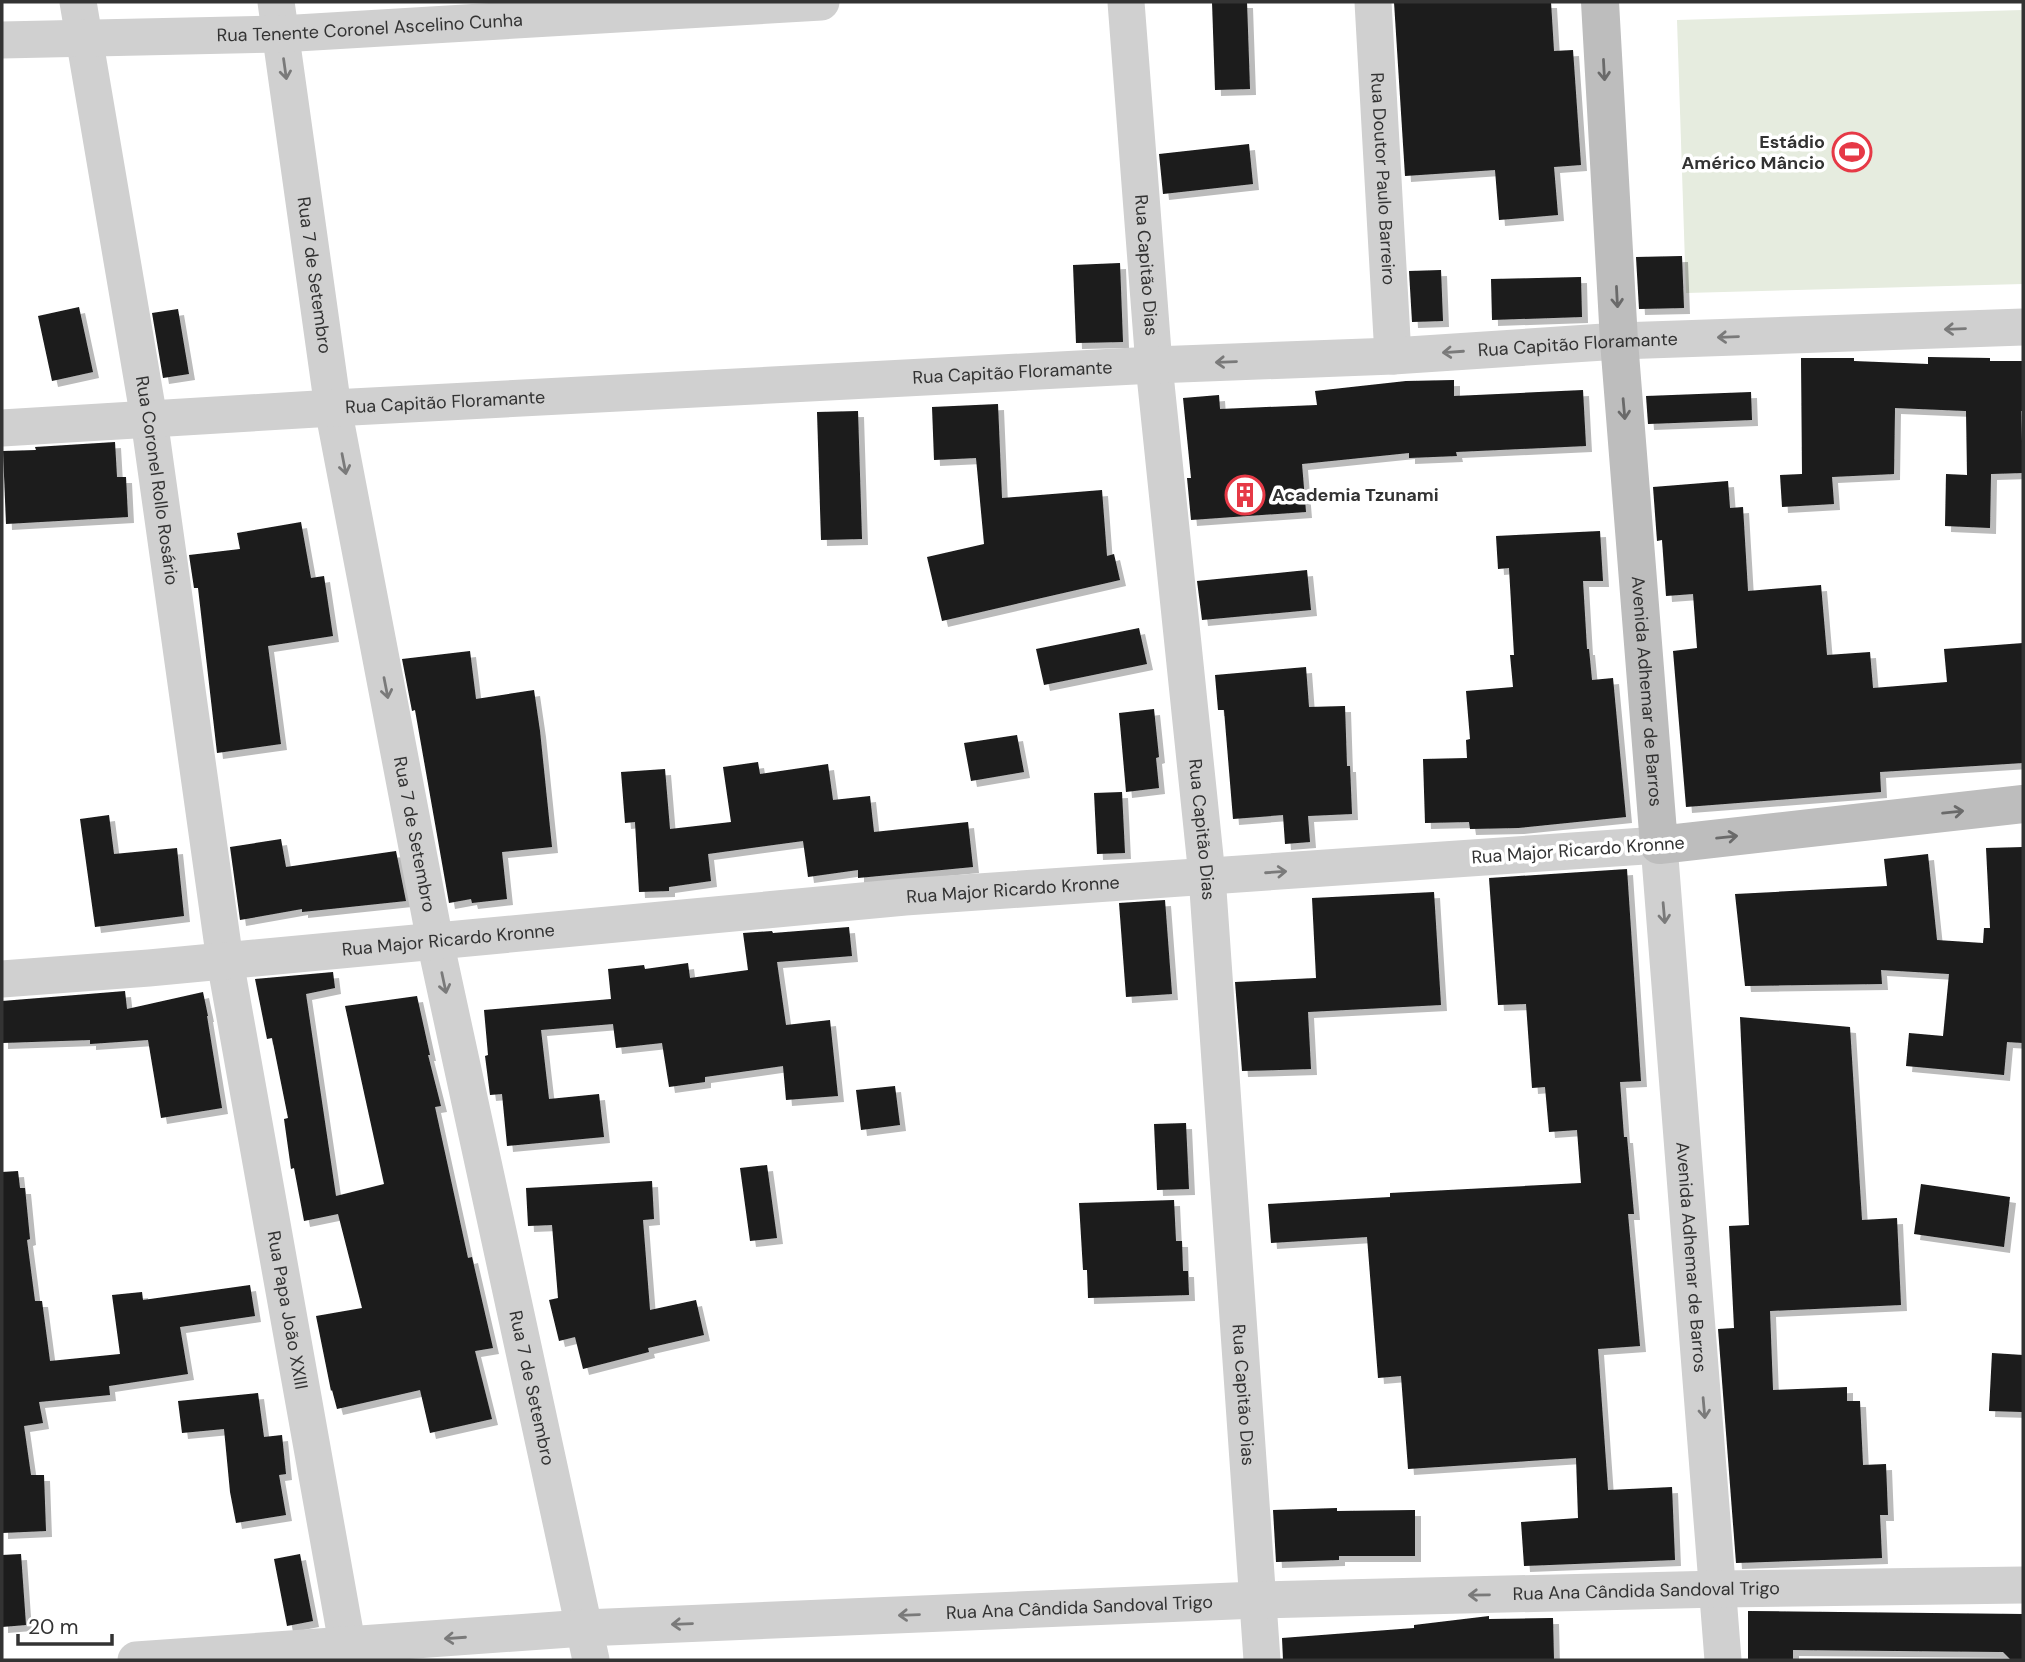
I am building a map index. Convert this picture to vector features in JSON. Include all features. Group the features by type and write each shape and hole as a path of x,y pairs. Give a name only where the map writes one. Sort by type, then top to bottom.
{"main road":[{"name":"Avenida Adhemar de Barros","path":"1600,2 1619,341 1659,845"},
{"name":"Rua Major Ricardo Kronne","path":"1659,845 2023,804"}],"street":[{"name":"Rua Coronel Rollo Rosário","path":"78,2 149,419 225,961"},
{"name":"Rua Tenente Coronel Ascelino Cunha","path":"2,40 83,37 278,18 821,2"},
{"name":"Rua Capitão Dias","path":"1126,2 1154,365 1208,876 1262,1660"},
{"name":"Rua Doutor Paulo Barreiro","path":"1373,2 1393,356"},
{"name":"Rua 7 de Setembro","path":"278,18 333,408 435,941 587,1644"},
{"name":"Rua Capitão Floramante","path":"2,428 1154,365 1393,356 1619,341 2023,327"},
{"name":"Rua Major Ricardo Kronne","path":"2,979 225,961 905,897 1659,845"},
{"name":"Avenida Adhemar de Barros","path":"1659,845 1723,1660"},
{"name":"Rua Papa João XXIII","path":"225,961 349,1653"},
{"name":"Rua Ana Cândida Sandoval Trigo","path":"136,1660 587,1644 1258,1600 2023,1584"}],"shaded area":[{"name":"Estádio Américo Mâncio","path":"2023,10 2023,284 1686,293 1677,20"}],"building":[{"path":"1212,2 1247,2 1250,89 1215,90"},
{"path":"1394,2 1551,2 1554,51 1573,50 1581,165 1554,167 1558,215 1499,220 1495,170 1405,176"},
{"path":"1249,144 1253,184 1163,194 1159,154"},
{"path":"1682,256 1684,308 1639,309 1636,257"},
{"path":"1120,263 1123,342 1076,343 1073,265"},
{"path":"1441,270 1443,321 1412,322 1409,271"},
{"path":"1581,277 1582,317 1492,320 1491,279"},
{"path":"79,307 93,372 52,381 38,316"},
{"path":"178,309 189,374 163,378 152,313"},
{"path":"1928,357 2023,361 2023,473 1991,474 1990,528 1945,526 1946,474 1967,475 1966,411 1895,408 1894,474 1832,477 1834,504 1782,507 1780,475 1802,474 1801,358 1854,358 1854,361 1928,364"},
{"path":"1454,380 1454,396 1583,390 1586,446 1456,452 1457,456 1409,458 1409,453 1302,464 1306,512 1191,520 1187,478 1191,478 1183,398 1219,395 1220,409 1317,405 1315,391 1406,381"},
{"path":"1751,392 1752,420 1648,424 1646,396"},
{"path":"998,404 1002,498 1102,490 1107,556 1114,554 1120,580 942,621 927,557 984,544 976,458 934,460 932,407"},
{"path":"858,411 862,539 821,540 817,412"},
{"path":"115,442 117,477 126,477 128,517 6,524 3,451"},
{"path":"1728,481 1730,508 1743,507 1748,591 1821,585 1827,655 1870,652 1873,688 1947,682 1944,649 2023,643 2023,763 1880,772 1881,792 1686,807 1673,651 1697,648 1693,594 1666,596 1662,540 1657,541 1653,487"},
{"path":"301,522 311,578 324,576 333,636 268,646 281,744 217,753 198,588 194,588 189,555 240,549 237,533"},
{"path":"1600,531 1603,581 1583,581 1587,649 1592,680 1613,678 1626,817 1518,828 1470,829 1469,822 1425,823 1423,759 1467,758 1466,740 1470,739 1466,691 1513,687 1509,568 1498,569 1496,536"},
{"path":"1307,570 1311,610 1202,620 1197,581"},
{"path":"1139,628 1147,664 1044,685 1036,649"},
{"path":"470,651 476,699 534,690 552,847 502,852 507,899 472,903 471,899 449,903 415,710 412,711 402,659"},
{"path":"1306,667 1309,707 1345,706 1352,814 1308,816 1310,842 1285,844 1283,815 1233,819 1224,710 1218,710 1215,675"},
{"path":"1154,709 1159,788 1126,792 1119,713"},
{"path":"1017,735 1024,772 971,781 964,743"},
{"path":"758,762 760,774 828,764 833,800 870,796 874,832 968,822 973,867 858,878 858,870 808,877 803,841 708,854 711,881 669,887 669,891 639,892 635,822 625,823 621,772 665,769 670,829 731,822 723,767"},
{"path":"1122,792 1125,853 1097,854 1094,793"},
{"path":"109,815 114,854 177,848 184,916 95,927 80,819"},
{"path":"281,839 286,867 396,851 406,901 302,912 302,909 240,920 230,847"},
{"path":"2023,847 2023,1043 2007,1042 2004,1075 1906,1066 1909,1033 1943,1036 1949,974 1881,970 1882,984 1745,986 1735,894 1887,886 1884,859 1928,854 1937,940 1983,943 1984,928 1990,928 1986,848"},
{"path":"1627,869 1641,1081 1620,1082 1634,1214 1628,1214 1640,1346 1598,1349 1608,1490 1672,1487 1675,1560 1524,1566 1521,1522 1578,1518 1576,1458 1408,1469 1401,1376 1378,1378 1367,1237 1271,1243 1268,1204 1390,1197 1390,1193 1581,1183 1577,1130 1549,1132 1545,1087 1532,1088 1526,1004 1498,1005 1489,878"},
{"path":"1434,892 1441,1005 1308,1012 1311,1069 1242,1071 1235,982 1316,978 1312,898"},
{"path":"1165,900 1172,994 1126,997 1119,903"},
{"path":"849,927 852,956 777,962 786,1025 830,1020 838,1096 786,1100 783,1066 705,1077 705,1082 669,1087 662,1043 616,1048 613,1024 541,1030 549,1099 599,1094 604,1137 507,1146 502,1094 490,1095 485,1056 488,1055 484,1010 611,999 608,969 644,965 645,969 688,963 690,978 748,970 743,933"},
{"path":"333,972 335,988 306,994 336,1196 384,1184 345,1006 417,996 441,1106 435,1107 468,1258 472,1257 493,1348 475,1351 492,1419 430,1433 420,1390 337,1409 316,1316 362,1308 338,1214 304,1221 294,1168 291,1169 284,1119 288,1118 272,1038 267,1039 255,979"},
{"path":"125,991 127,1009 203,992 222,1108 161,1118 148,1040 90,1044 90,1040 2,1043 2,1001"},
{"path":"1740,1017 1850,1027 1862,1220 1897,1218 1901,1305 1770,1311 1773,1390 1847,1387 1847,1401 1860,1401 1863,1465 1886,1464 1888,1515 1880,1515 1882,1558 1736,1563 1718,1329 1734,1328 1729,1226 1749,1225"},
{"path":"895,1086 900,1125 861,1130 856,1090"},
{"path":"1186,1123 1189,1189 1157,1190 1154,1124"},
{"path":"767,1165 777,1238 750,1241 740,1168"},
{"path":"18,1171 20,1188 25,1188 30,1239 27,1240 35,1301 42,1301 50,1361 120,1354 112,1295 142,1292 143,1300 250,1285 255,1316 180,1327 188,1374 109,1386 110,1395 39,1402 43,1423 24,1426 31,1475 44,1475 46,1531 2,1533 2,1172"},
{"path":"652,1181 654,1219 643,1220 650,1310 696,1300 704,1335 648,1348 649,1352 583,1369 575,1337 559,1341 549,1300 558,1298 552,1225 528,1226 526,1188"},
{"path":"1921,1184 2010,1197 2004,1247 1914,1234"},
{"path":"1174,1200 1176,1241 1182,1241 1183,1271 1188,1271 1189,1295 1088,1298 1087,1270 1083,1270 1079,1203"},
{"path":"1992,1353 2023,1355 2023,1412 1989,1411"},
{"path":"258,1393 264,1437 282,1435 286,1474 279,1475 286,1515 236,1523 224,1429 182,1433 178,1401"},
{"path":"1337,1508 1337,1511 1415,1510 1415,1556 1339,1556 1339,1560 1276,1562 1273,1510"},
{"path":"21,1554 26,1625 2,1627 2,1555"},
{"path":"300,1554 313,1621 287,1626 274,1559"},
{"path":"1748,1611 2023,1614 2023,1660 2011,1660 2003,1652 1793,1650 1793,1660 1748,1660"},
{"path":"1489,1616 1489,1619 1553,1618 1554,1660 1283,1660 1282,1638 1414,1628 1414,1625"}],"place":[{"name":"Estádio Américo Mâncio","path":"1852,152"},
{"name":"Academia Tzunami","path":"1245,495"}]}
